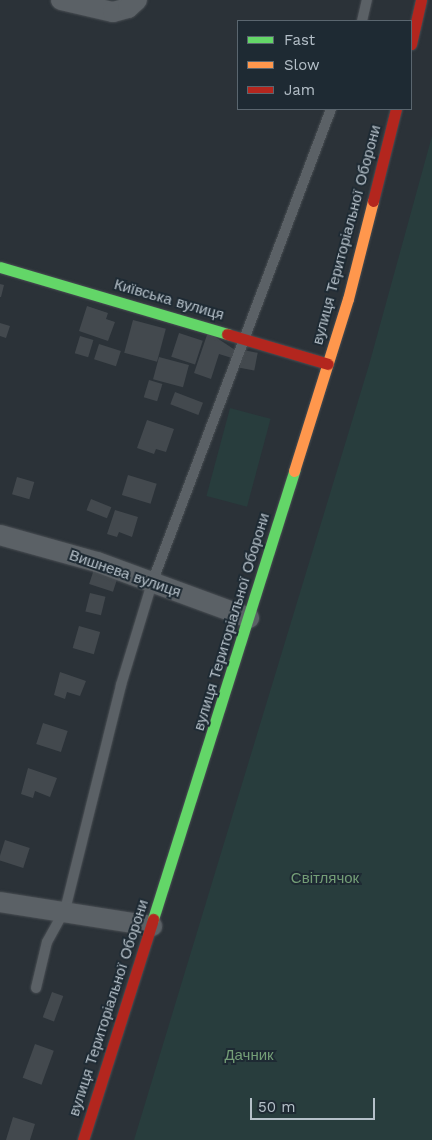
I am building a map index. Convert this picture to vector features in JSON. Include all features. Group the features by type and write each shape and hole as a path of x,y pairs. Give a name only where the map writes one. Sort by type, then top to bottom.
{"street":[{"path":"61,0 113,12 128,8 137,0"},
{"path":"412,40 421,0"},
{"name":"вулиця Територіальної Оборони","path":"83,1140 249,618 351,289 396,110"},
{"name":"Київська вулиця","path":"0,267 246,338 328,364"},
{"name":"Вишнева вулиця","path":"0,535 97,562 249,618"},
{"path":"0,902 65,910 152,926"}],"lane":[{"path":"362,20 367,0"},
{"path":"36,988 47,942 65,910 121,685 152,583 246,338 250,316 331,110"}],"green space":[{"name":"Світлячок","path":"432,136 432,1140 134,1140 369,365"},
{"path":"230,408 271,419 247,507 206,496"}],"building":[{"path":"0,284 4,285 1,297 0,297"},
{"path":"87,306 108,313 106,319 115,322 108,341 79,331"},
{"path":"133,320 166,329 157,362 124,353"},
{"path":"0,323 10,326 6,338 0,336"},
{"path":"208,332 235,350 232,358 219,354 211,379 194,373"},
{"path":"179,333 203,341 195,365 171,357"},
{"path":"80,336 93,340 88,357 75,353"},
{"path":"99,344 121,351 116,366 94,359"},
{"path":"243,350 258,353 254,371 240,368"},
{"path":"159,357 189,365 183,387 153,379"},
{"path":"149,380 162,384 157,401 144,397"},
{"path":"175,392 203,403 198,415 170,404"},
{"path":"147,420 174,429 166,452 156,449 154,454 137,448"},
{"path":"128,475 157,484 151,504 122,495"},
{"path":"17,477 34,482 29,499 12,494"},
{"path":"91,499 111,507 107,518 87,510"},
{"path":"115,510 138,517 132,537 119,532 117,537 107,534"},
{"path":"96,563 120,571 113,592 89,584"},
{"path":"90,593 106,597 101,615 85,611"},
{"path":"79,626 100,632 94,654 73,648"},
{"path":"60,672 86,681 80,696 67,692 65,699 54,695"},
{"path":"43,723 68,731 61,752 36,744"},
{"path":"28,768 57,778 50,797 35,791 33,798 21,794"},
{"path":"5,840 30,848 23,868 0,860"},
{"path":"52,992 63,996 54,1021 43,1017"},
{"path":"35,1044 54,1051 41,1085 23,1078"},
{"path":"13,1117 35,1124 30,1140 6,1140"}],"traffic: fast":[{"path":"0,267 227,334"},
{"path":"153,919 294,471"}],"traffic: slow":[{"path":"294,471 348,299 373,201"}],"traffic: jam":[{"path":"412,40 421,0"},
{"path":"373,201 396,110"},
{"path":"227,334 328,364"},
{"path":"83,1140 153,919"}],"park label":[{"name":"Дачник","path":"249,1056"}]}
